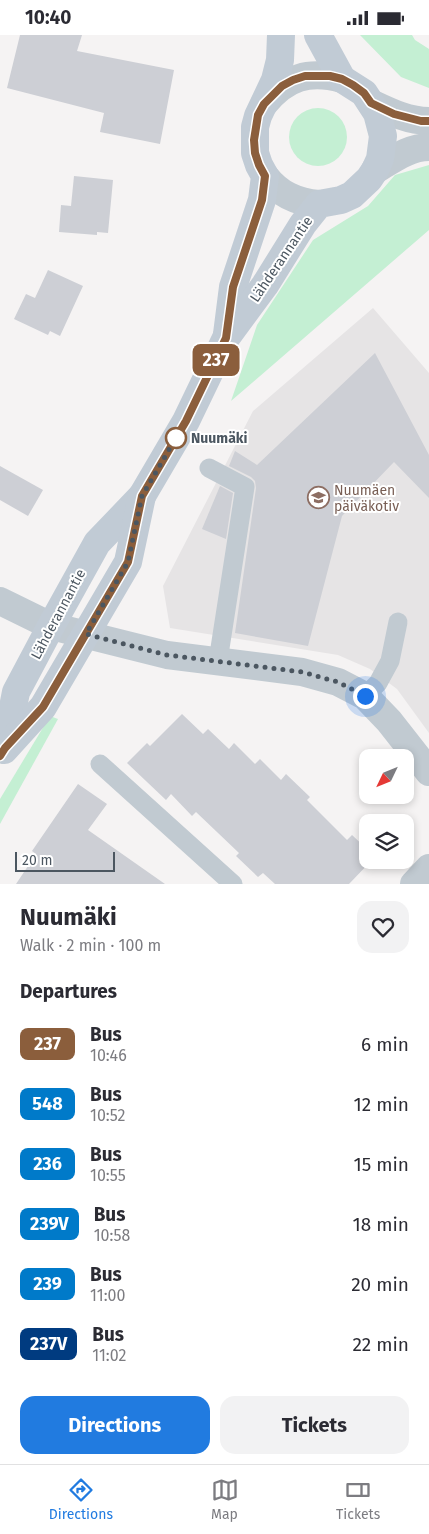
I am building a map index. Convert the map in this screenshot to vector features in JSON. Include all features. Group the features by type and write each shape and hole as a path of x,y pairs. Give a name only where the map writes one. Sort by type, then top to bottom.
{"main road":[{"path":"265,176 255,153 256,121 275,80 280,60 281,35"},
{"path":"318,35 342,79 364,93 371,103 377,113 383,136 381,153 369,179 352,195 342,200 319,204"},
{"name":"Lähderannantie","path":"226,338 233,287 262,200 265,176"},
{"name":"Lähderannantie","path":"2,752 16,692 97,543 142,496 186,421 226,338 265,285 303,224 319,204"},
{"name":"Lähderannantie","path":"2,752 43,707 128,562 142,496"}],"street":[{"path":"264,104 282,86 305,76 330,76 342,79"},
{"path":"371,103 394,114 421,121 429,121"},
{"path":"375,169 402,154 421,147 429,147"},
{"path":"265,176 273,186 294,200 319,204"},
{"path":"0,601 52,625 167,655 302,672 338,682 365,696 389,721 429,773"},
{"path":"414,884 429,868"}],"lane":[{"path":"209,468 246,487 218,661"},
{"path":"365,696 378,683 390,661 398,622"},
{"path":"100,765 233,884"}],"shaded area":[{"name":"Nuumäen päiväkotiv","path":"373,308 429,373 429,733 397,689 370,669 338,655 170,628 163,586 253,411"}],"green space":[{"path":"360,35 412,35 415,40 429,49 429,88 401,77"},
{"path":"312,108 324,108 339,116 347,131 347,143 339,158 324,166 312,166 297,158 289,143 289,131 297,116"},
{"path":"429,165 429,230 231,401 257,325 313,240 368,206 395,175"},
{"path":"50,716 58,719 0,824 0,799"}],"building":[{"path":"20,35 82,35 77,51 174,70 160,144 100,132 104,113 7,88"},
{"path":"74,176 113,180 108,233 97,232 97,235 59,232 61,205 71,206"},
{"path":"48,270 83,286 60,336 50,331 48,335 14,319 26,294 35,298"},
{"path":"375,353 429,455 429,498 394,462 342,516 308,646 235,633 256,488 255,481 251,477 229,466 235,451 257,465"},
{"path":"0,466 43,490 28,516 0,500"},
{"path":"220,486 233,493 226,539 202,529"},
{"path":"182,714 203,734 208,729 229,749 234,743 255,764 260,759 281,780 286,774 310,797 307,800 347,840 352,835 359,842 359,869 363,869 349,884 275,884 263,873 258,877 236,856 239,853 196,812 192,816 171,794 166,800 127,763 147,743 150,746"},
{"path":"78,784 107,804 88,830 165,884 16,884 36,854 32,851"}],"bus line":[{"name":"237","path":"0,756 5,748 43,707 128,562 142,496 186,421 226,338 233,287 262,200 265,176 255,153 254,140 258,115 264,104 272,94 293,80 305,76 330,76 342,79 353,85 364,93 371,103 394,114 421,121 429,121"}],"place":[{"name":"Nuumäki","path":"176,438"},
{"name":"Nuumäen päiväkotiv","path":"318,498"}],"route":[{"path":"176,438 177,436 142,496 128,562 86,634 167,655 302,672 338,682 365,696"}]}
